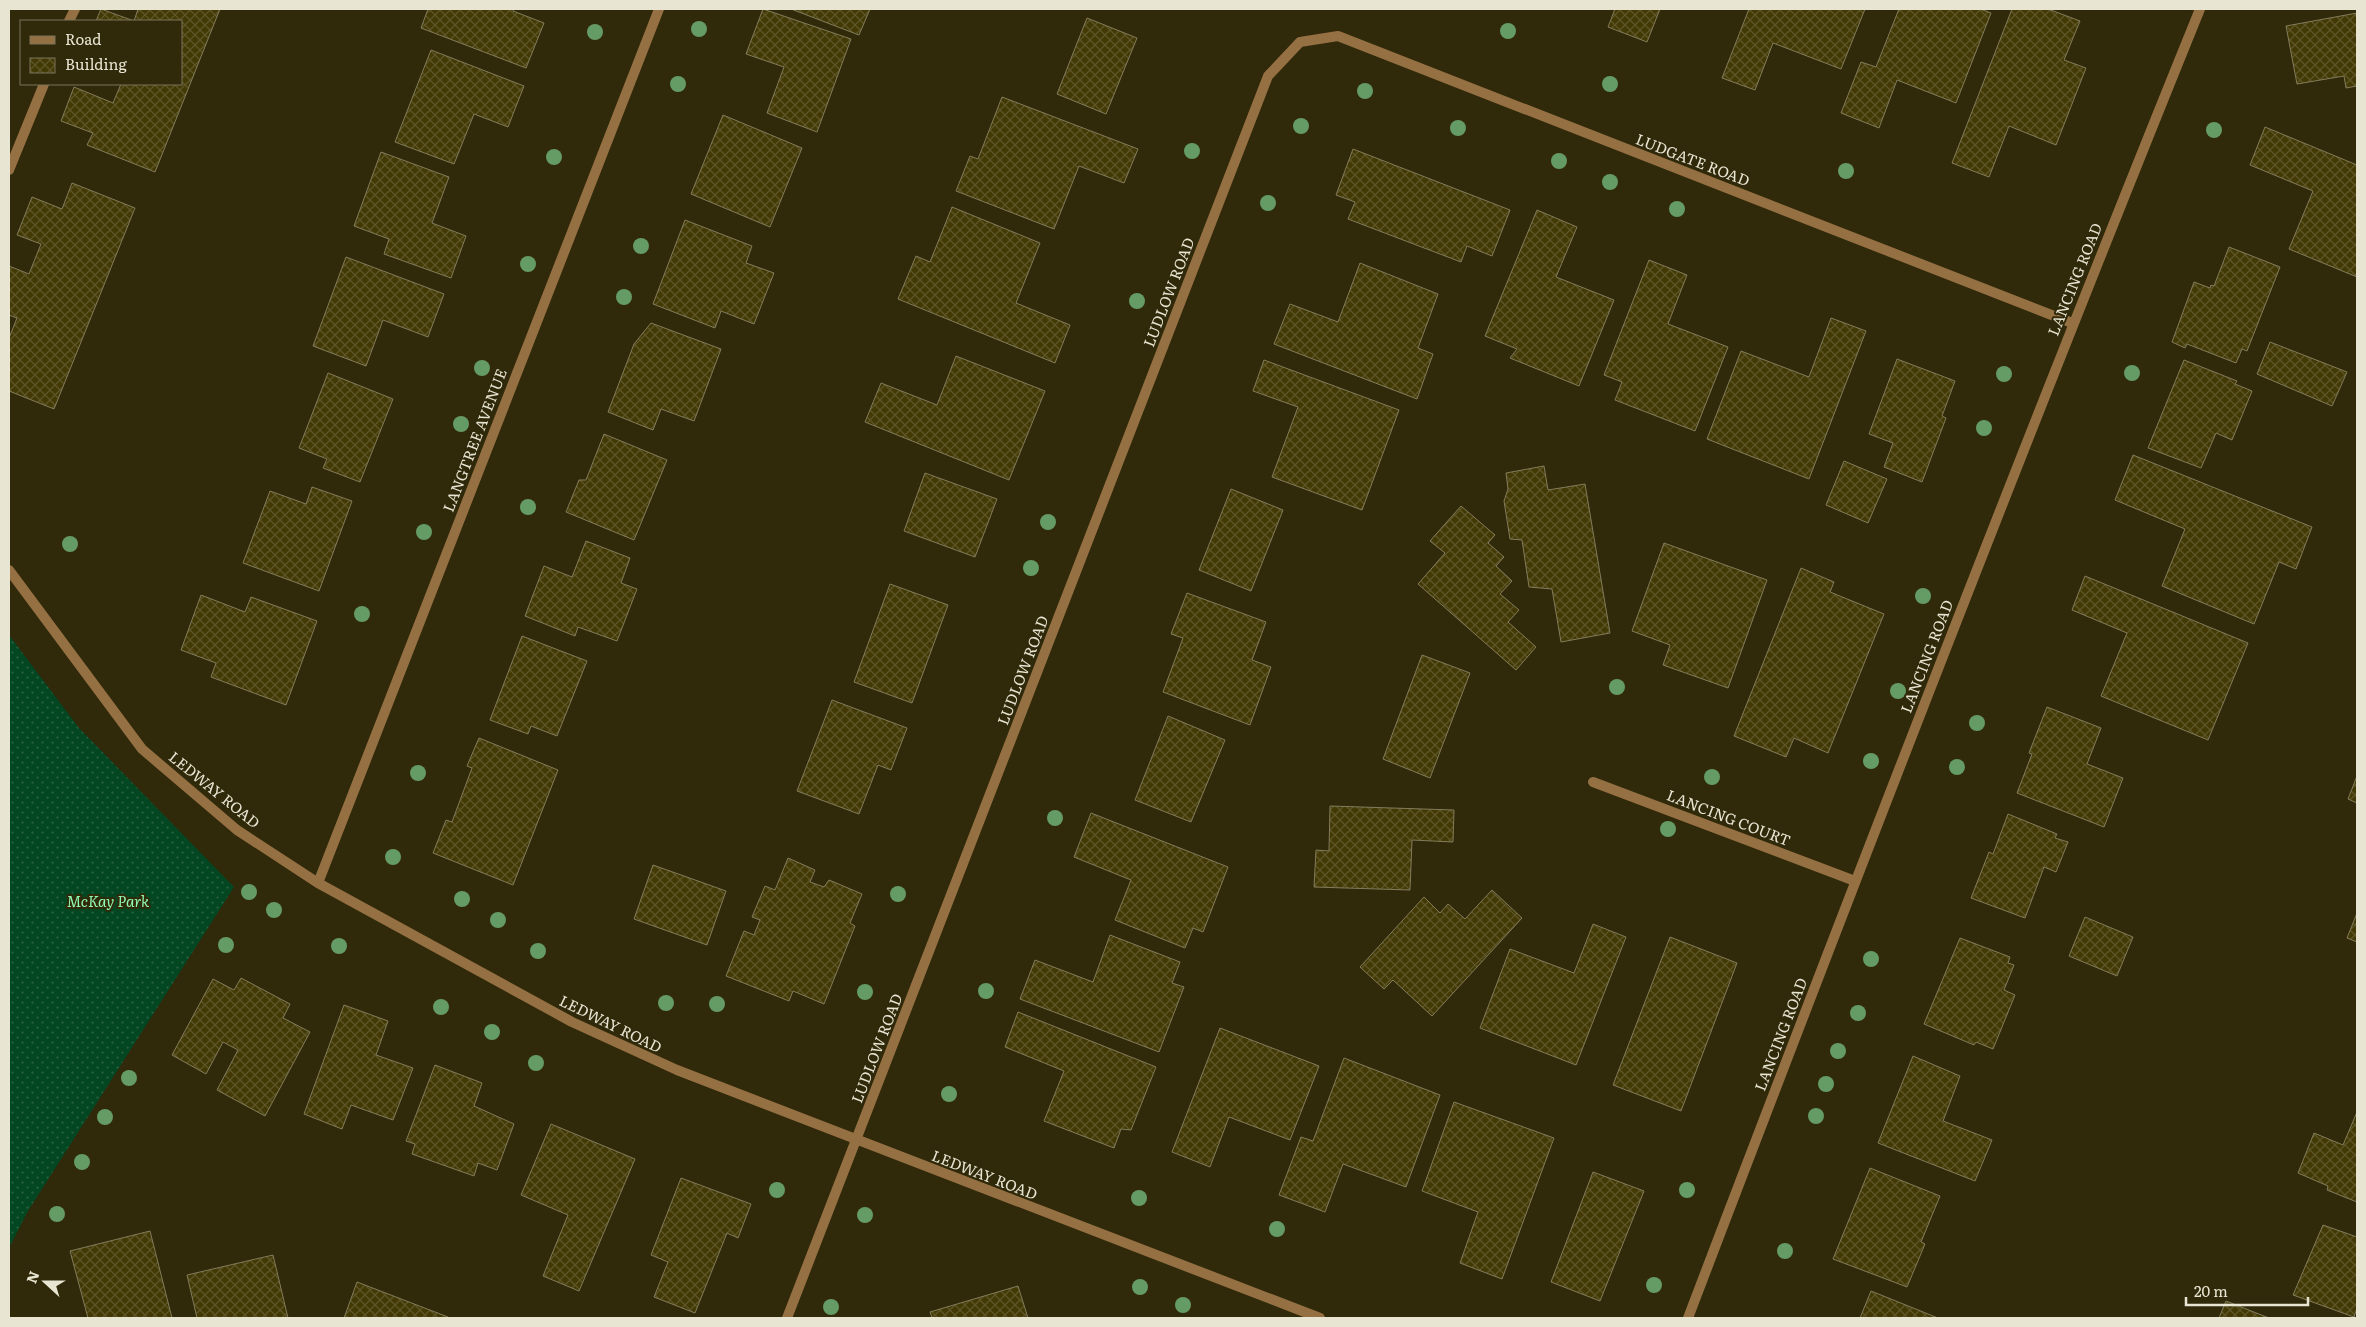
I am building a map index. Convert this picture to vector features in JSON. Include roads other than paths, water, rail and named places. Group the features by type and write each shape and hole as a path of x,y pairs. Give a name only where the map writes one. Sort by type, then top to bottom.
{"street":[{"name":"LANGTREE AVENUE","path":"318,883 659,9"},
{"name":"LANCING ROAD","path":"1688,1318 1855,881 2072,323 2200,9"},
{"name":"LUDGATE ROAD","path":"1300,42 1338,36 2072,323"},
{"name":"LUDLOW ROAD","path":"787,1318 1268,76 1300,42"},
{"path":"10,165 44,85"},
{"name":"LEDWAY ROAD","path":"9,570 142,748 237,830 318,883 572,1022 677,1070 856,1141 1320,1318"},
{"name":"LANCING COURT","path":"1593,782 1855,881"}],"park label":[{"name":"McKay Park","path":"108,900"}]}
